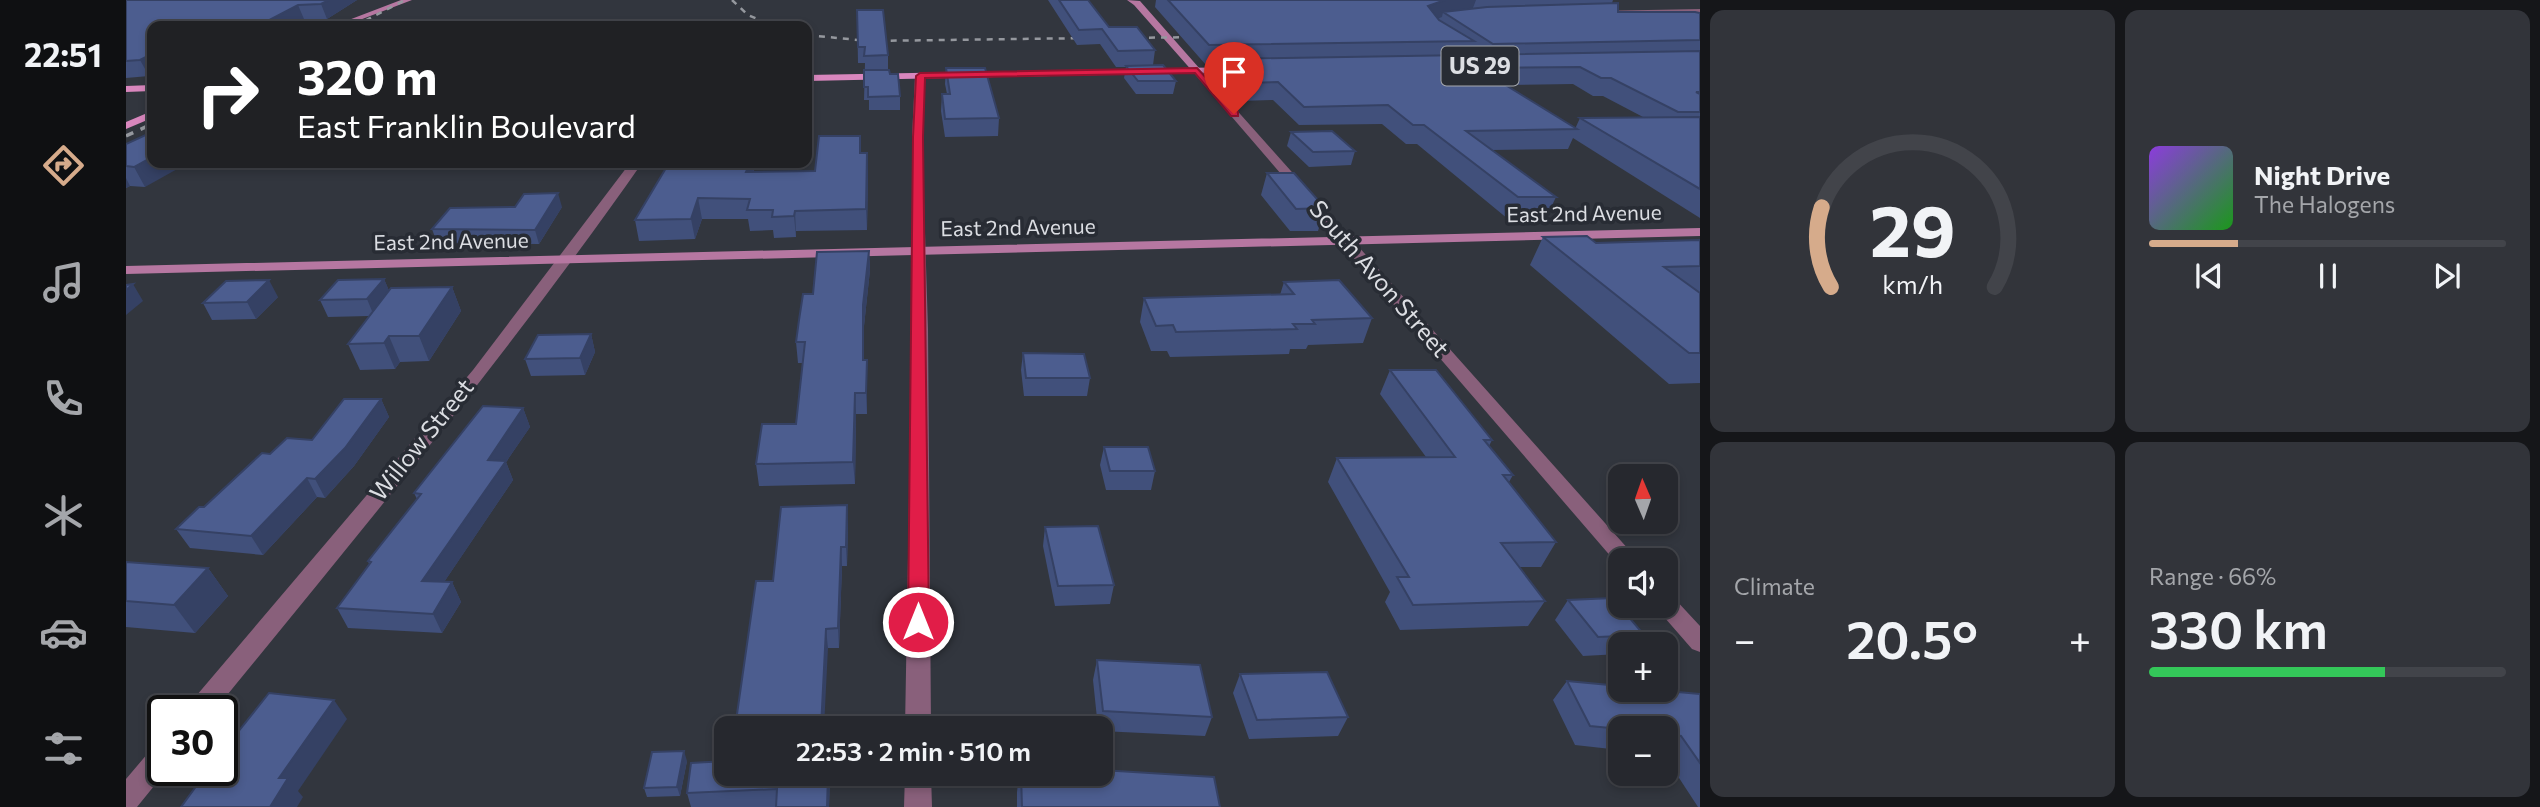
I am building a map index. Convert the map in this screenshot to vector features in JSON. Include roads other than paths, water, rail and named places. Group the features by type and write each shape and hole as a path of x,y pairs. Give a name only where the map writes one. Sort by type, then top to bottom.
{"main road":[{"path":"812,78 1248,70"},
{"path":"126,89 147,88"},
{"path":"126,126 147,116"}],"street":[{"path":"351,21 408,0"},
{"path":"384,21 418,0"},
{"name":"South Avon Street","path":"1131,0 1137,3 1616,548"},
{"path":"1640,4 1681,20"},
{"path":"1581,13 1700,10"},
{"path":"918,716 920,76"},
{"name":"Willow Street","path":"212,695 567,260 632,168"},
{"name":"East 2nd Avenue","path":"126,270 1700,233"},
{"path":"1678,617 1700,642"},
{"path":"126,799 147,774"},
{"path":"918,786 918,807"}],"railway":[{"path":"365,21 405,0"},
{"path":"732,0 748,15 762,21"},
{"path":"812,35 868,41 1093,38"},
{"path":"1125,38 1202,37"},
{"path":"126,136 147,126"}]}
